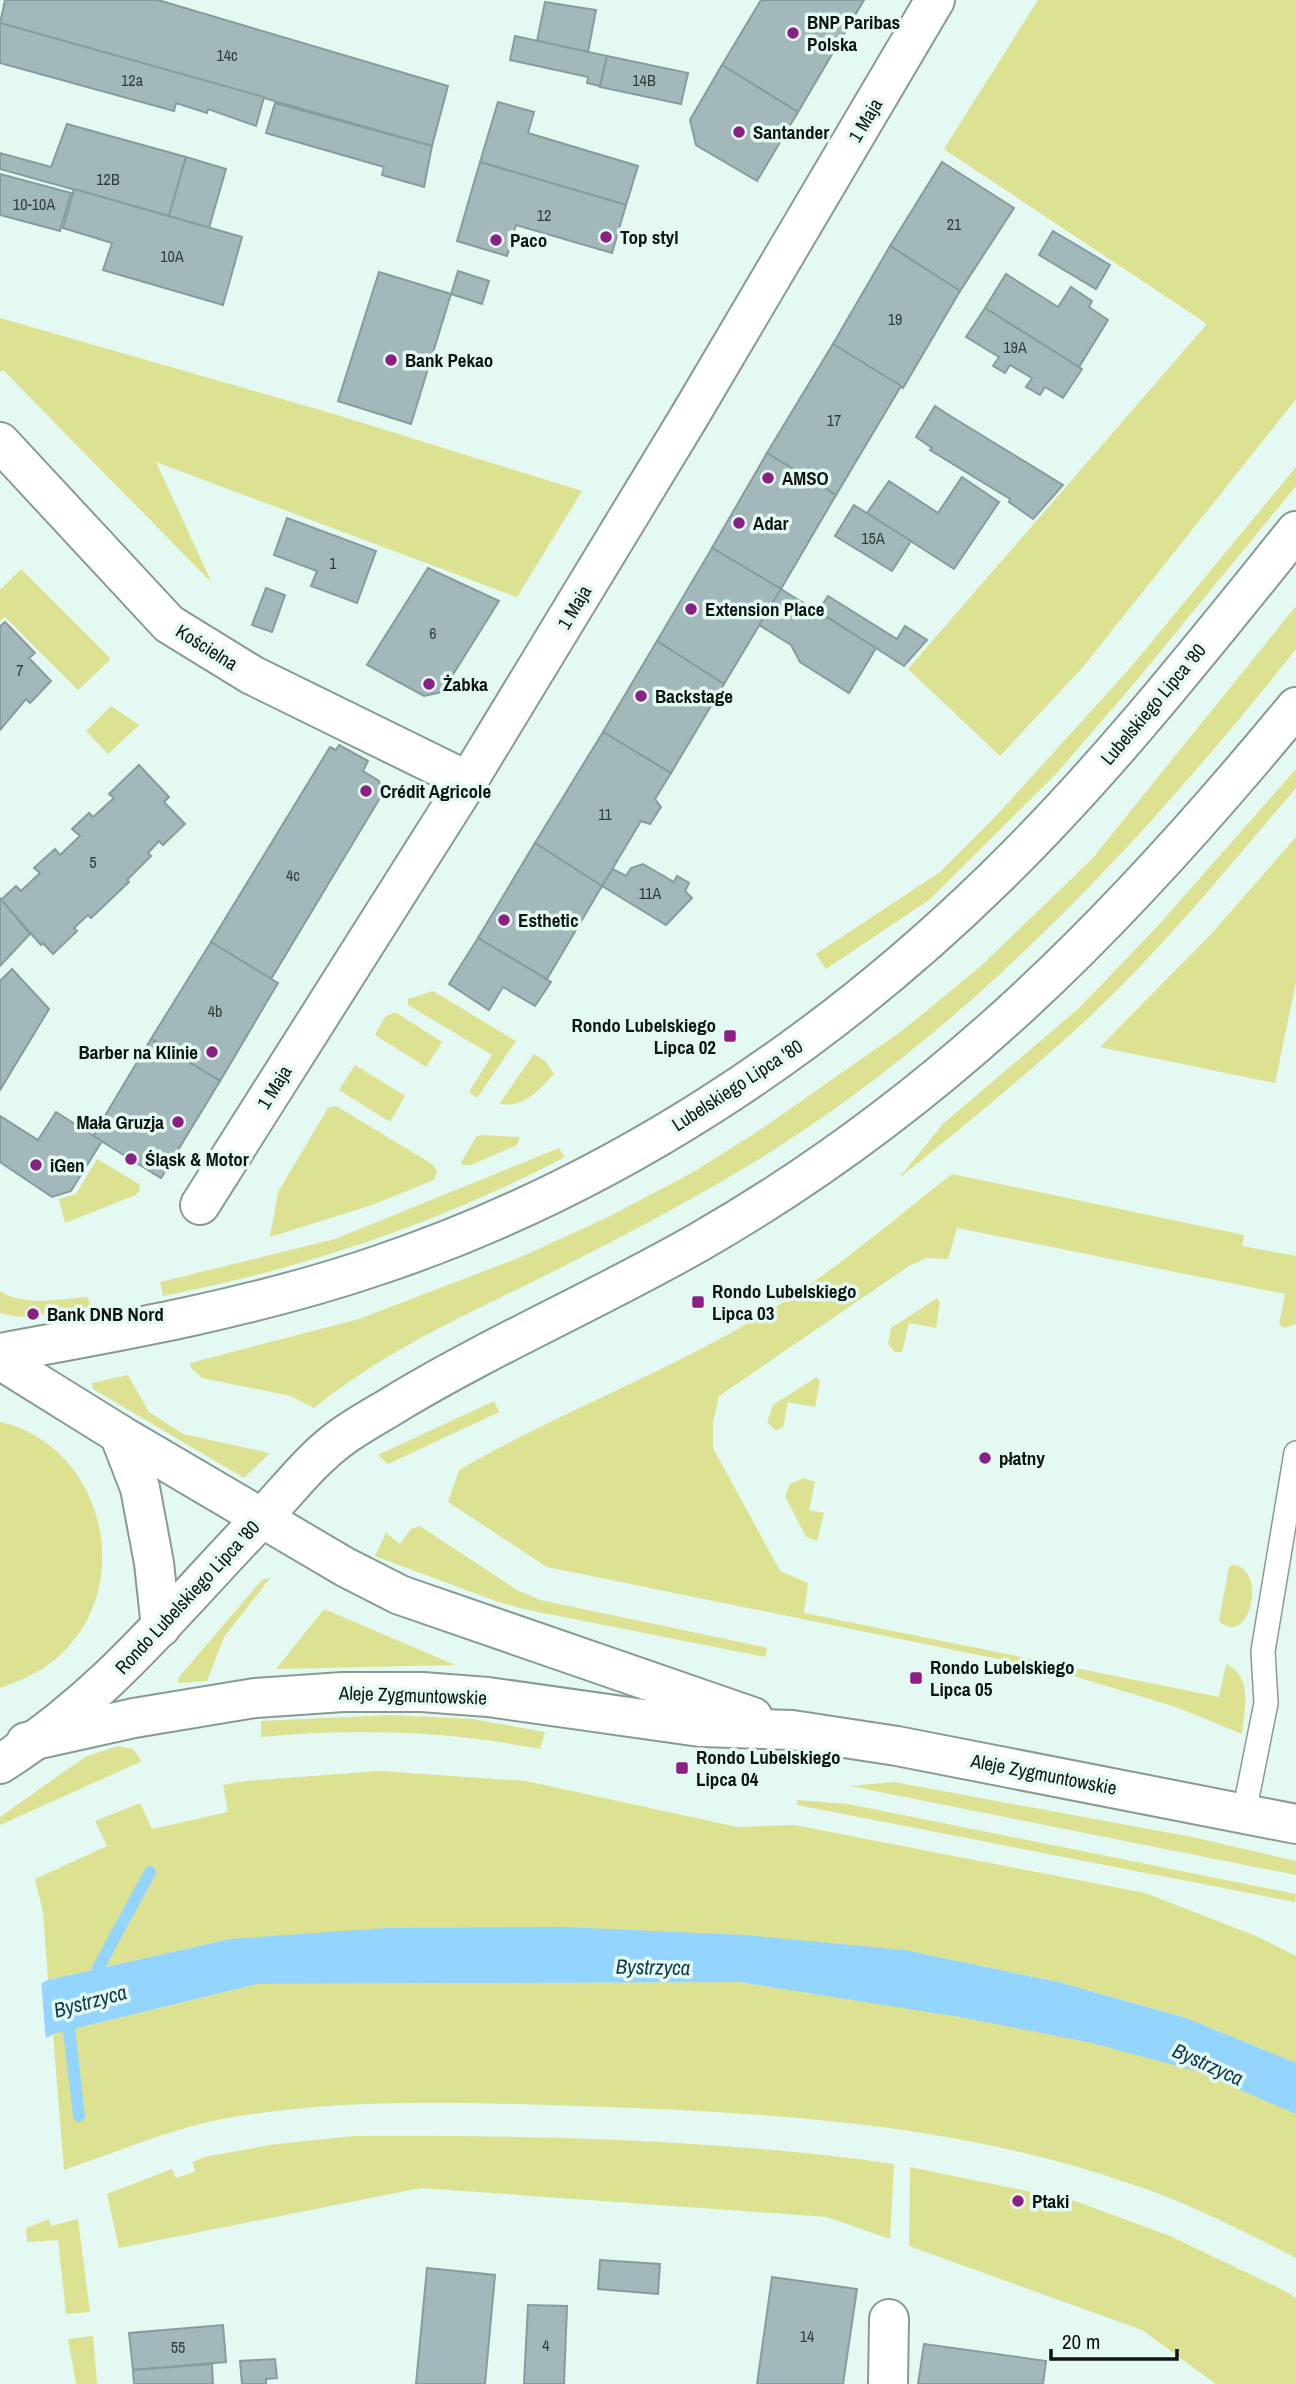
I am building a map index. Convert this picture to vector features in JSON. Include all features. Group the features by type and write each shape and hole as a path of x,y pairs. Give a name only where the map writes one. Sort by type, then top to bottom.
{"street":[{"name":"1 Maja","path":"200,1205 468,781 936,0"},
{"name":"Kościelna","path":"0,442 169,624 253,675 468,781"},
{"name":"Lubelskiego Lipca '80","path":"0,1353 204,1314 382,1265 488,1223 579,1180 721,1099 869,993 996,877 1093,774 1296,531"},
{"path":"263,1517 340,1438 459,1366 700,1241 851,1145 902,1107 1019,1009 1077,954 1145,884 1296,707"},
{"name":"Rondo Lubelskiego Lipca '80","path":"0,1360 119,1434 263,1517 161,1627 80,1708 18,1742 0,1764"},
{"path":"119,1434 140,1488 155,1563 161,1627"},
{"name":"Aleje Zygmuntowskie","path":"263,1517 345,1567 400,1595 792,1730"},
{"name":"Aleje Zygmuntowskie","path":"18,1742 226,1702 299,1694 377,1691 488,1697 700,1727 792,1730 897,1746 1296,1824"},
{"path":"888,2384 889,2319"}],"lane":[{"path":"1244,1813 1266,1703 1263,1651 1296,1453"}],"green space":[{"path":"1038,0 1296,0 1296,399 1083,667 1000,756 908,669 1207,324 944,149"},
{"path":"0,318 334,414 582,491 517,597 156,462 212,583 3,370 0,372"},
{"path":"1296,467 1296,486 1056,774 929,900 826,969 816,954 940,872 996,816 1131,667"},
{"path":"21,569 111,659 78,690 5,617 0,621 0,590"},
{"path":"1296,606 1296,649 1178,790 1116,859 984,988 914,1048 841,1104 764,1156 677,1207 391,1355 314,1408 291,1396 202,1378 191,1368 190,1363 359,1319 521,1257 608,1217 690,1174 757,1132 903,1030 981,966 1092,859"},
{"path":"111,706 139,725 108,754 86,731"},
{"path":"1296,769 1296,788 1141,966 1039,1062 898,1179 943,1124 1079,1008 1156,928"},
{"path":"1296,837 1296,982 1275,1083 1100,1047 1213,932"},
{"path":"433,991 516,1041 477,1098 469,1092 492,1055 408,1005 408,999"},
{"path":"395,1012 442,1042 426,1067 375,1035 385,1017"},
{"path":"534,1054 545,1061 554,1074 523,1101 508,1105 499,1104"},
{"path":"355,1065 405,1096 390,1122 339,1090"},
{"path":"336,1106 432,1164 437,1171 434,1180 372,1205 270,1237 278,1192 328,1108"},
{"path":"476,1137 520,1137 517,1145 471,1165 463,1165 461,1163"},
{"path":"559,1148 565,1157 469,1203 419,1223 318,1258 163,1296 160,1282 335,1239"},
{"path":"97,1159 139,1184 140,1189 136,1195 65,1223 59,1199 76,1194"},
{"path":"952,1174 1244,1235 1242,1246 1296,1256 1296,1324 1285,1328 1279,1325 1285,1294 957,1228 948,1259 926,1258 909,1266 719,1396 713,1422 713,1448 780,1571 808,1583 804,1613 1219,1697 1226,1664 1241,1677 1244,1685 1242,1734 1176,1707 1057,1671 547,1567 448,1502 459,1470 759,1317 834,1267"},
{"path":"0,1291 9,1296 31,1300 87,1297 92,1308 18,1317 0,1313"},
{"path":"937,1298 940,1302 936,1328 909,1323 902,1352 895,1352 888,1344 891,1328"},
{"path":"128,1375 149,1412 183,1434 270,1453 244,1478 93,1389 92,1383"},
{"path":"817,1377 820,1381 815,1407 788,1402 783,1427 776,1431 767,1422 773,1405"},
{"path":"494,1401 499,1412 388,1464 378,1455"},
{"path":"0,1422 34,1435 62,1456 83,1484 96,1515 102,1550 100,1584 88,1617 68,1647 37,1672 0,1688"},
{"path":"804,1478 815,1482 809,1510 824,1513 817,1541 806,1537 785,1496 790,1484"},
{"path":"420,1526 517,1590 540,1600 767,1648 765,1657 528,1610 498,1602 375,1556 386,1533 400,1544 411,1529"},
{"path":"1233,1565 1244,1569 1250,1579 1252,1591 1251,1605 1246,1616 1239,1624 1230,1627 1219,1621 1229,1567"},
{"path":"271,1577 224,1637 207,1681 178,1683 179,1677 262,1580"},
{"path":"324,1609 455,1665 276,1669"},
{"path":"391,1715 472,1719 545,1732 540,1749 471,1738 401,1733 261,1737 261,1721"},
{"path":"117,1746 133,1749 142,1761 0,1825 0,1817 85,1757"},
{"path":"380,1771 526,1781 737,1827 794,1825 1145,1893 1256,1936 1296,1956 1296,2063 1186,2018 1058,1982 905,1950 230,1939 48,1980 43,1912 35,1879 107,1846 95,1821 140,1803 152,1829 228,1812 223,1785"},
{"path":"894,1782 1192,1837 1296,1861 1296,1875 850,1786"},
{"path":"797,1800 848,1804 1296,1894 1295,1902 797,1805"},
{"path":"739,1982 911,2008 1082,2040 1194,2070 1293,2112 1296,2114 1296,2258 1176,2201 1067,2164 929,2134 788,2117 488,2103 314,2107 207,2122 64,2170 53,2034 257,1984"},
{"path":"354,2136 625,2140 760,2149 894,2164 890,2239 827,2217 421,2188 119,2248 107,2194 172,2169 176,2178 195,2172 193,2162 204,2157 277,2144"},
{"path":"910,2167 1075,2201 1170,2236 1285,2291 1296,2298 1296,2384 1216,2384 1142,2330 909,2246"},
{"path":"49,2219 51,2226 78,2219 90,2312 66,2314 58,2240 27,2242 26,2228"},
{"path":"93,2336 97,2384 76,2384 68,2339"}],"water":[{"name":"Bystrzyca","path":"563,1927 744,1935 905,1950 1058,1982 1186,2018 1296,2063 1296,2114 1196,2071 1092,2043 960,2017 739,1982 257,1984 53,2034 0,2064 0,2004 48,1980 230,1939 387,1928"}],"pier":[{"path":"41,1979 46,2042 0,2067 0,2000"}],"building":[{"path":"5,0 158,0 448,86 432,146 0,23"},
{"name":"BNP Paribas Polska","path":"761,0 864,0 798,112 722,65"},
{"path":"545,2 596,10 588,52 537,41"},
{"path":"0,23 264,97 256,126 208,109 207,113 176,103 174,111 0,63"},
{"path":"515,36 607,56 600,86 587,83 588,77 510,60"},
{"path":"607,56 688,73 681,104 600,87"},
{"name":"Santander","path":"722,65 798,112 757,181 696,145 690,120"},
{"path":"498,102 534,112 528,133 638,166 626,205 480,162"},
{"path":"275,103 432,146 424,187 382,175 384,167 266,133"},
{"path":"67,124 186,157 169,216 0,169 0,153 51,167"},
{"path":"186,157 226,169 209,228 169,216"},
{"path":"480,162 626,205 612,253 516,225 507,256 457,241"},
{"path":"942,162 1014,208 960,291 890,246"},
{"path":"0,174 71,193 60,231 0,215"},
{"path":"74,189 242,237 223,305 103,270 112,243 63,228"},
{"path":"1053,231 1110,265 1096,289 1039,255"},
{"path":"890,246 960,291 903,388 833,344"},
{"path":"458,271 489,281 482,304 451,294"},
{"name":"Bank Pekao","path":"379,272 451,294 411,424 338,401"},
{"path":"1006,274 1058,307 1071,287 1092,301 1089,307 1108,320 1079,367 985,308"},
{"path":"985,308 1082,369 1063,398 1045,387 1040,395 1026,387 1032,378 1010,365 1005,373 993,366 999,357 966,337"},
{"path":"833,344 901,386 836,495 767,453"},
{"path":"935,406 1063,485 1033,519 1009,502 1010,499 930,450 932,448 916,437"},
{"path":"767,453 836,495 781,589 712,548"},
{"path":"962,477 999,502 954,569 867,513 889,481 938,513"},
{"path":"854,505 911,541 892,571 835,536"},
{"path":"287,518 376,551 357,603 311,586 317,571 274,555"},
{"path":"712,548 781,589 724,684 657,641"},
{"path":"428,568 499,601 442,692 424,696 367,665"},
{"path":"266,588 285,595 272,632 252,625"},
{"path":"781,589 876,648 849,693 800,662 791,645 759,625"},
{"path":"828,596 897,639 905,626 927,640 904,666 818,611"},
{"path":"5,622 35,653 29,658 51,681 30,703 26,699 0,730 0,626"},
{"path":"657,641 724,684 671,773 603,732"},
{"path":"603,732 671,773 655,799 661,807 650,824 641,821 602,886 535,843"},
{"path":"339,745 368,761 363,771 379,781 383,793 271,979 211,942 330,747 336,750"},
{"path":"139,765 169,797 164,802 185,824 163,845 159,841 148,853 151,856 127,880 129,882 91,918 88,915 74,928 77,931 53,954 43,943 41,945 1,900 16,886 21,891 40,873 34,868 55,849 60,855 80,836 72,829 89,813 93,817 114,798 109,794"},
{"path":"535,843 602,886 547,979 478,938"},
{"path":"643,864 674,882 677,876 689,883 685,891 692,898 666,925 602,886 613,869 626,876 631,868"},
{"path":"0,898 30,934 0,966"},
{"path":"478,938 551,982 535,1006 503,987 489,1010 449,984"},
{"path":"211,942 278,983 220,1081 151,1039"},
{"path":"12,969 49,1009 0,1090 0,981"},
{"path":"151,1039 220,1081 161,1178 93,1136"},
{"path":"56,1112 102,1141 71,1191 52,1197 0,1162 0,1116 38,1140"},
{"path":"600,2260 660,2264 658,2294 598,2289"},
{"path":"427,2268 495,2275 485,2384 416,2384"},
{"path":"772,2277 857,2289 843,2384 757,2384"},
{"path":"528,2305 567,2306 564,2384 524,2384"},
{"path":"223,2325 226,2362 133,2370 129,2333"},
{"path":"924,2344 1046,2361 1043,2384 918,2384"},
{"path":"275,2359 277,2378 266,2379 266,2384 242,2384 240,2361"},
{"path":"212,2364 213,2384 134,2384 133,2370"}],"waterway":[{"path":"98,1968 150,1872"},
{"name":"Bystrzyca","path":"69,2030 79,2116"}],"place":[{"name":"BNP Paribas Polska","path":"793,33"},
{"name":"Santander","path":"739,132"},
{"name":"Top styl","path":"606,237"},
{"name":"Paco","path":"496,240"},
{"name":"Bank Pekao","path":"391,360"},
{"name":"AMSO","path":"768,478"},
{"name":"Adar","path":"739,523"},
{"name":"Extension Place","path":"691,609"},
{"name":"Żabka","path":"429,684"},
{"name":"Backstage","path":"641,696"},
{"name":"Crédit Agricole","path":"366,791"},
{"name":"Esthetic","path":"504,920"},
{"name":"Rondo Lubelskiego Lipca 02","path":"730,1036"},
{"name":"Barber na Klinie","path":"212,1052"},
{"name":"Mała Gruzja","path":"178,1122"},
{"name":"Śląsk & Motor","path":"131,1159"},
{"name":"iGen","path":"36,1165"},
{"name":"Rondo Lubelskiego Lipca 03","path":"698,1302"},
{"name":"Bank DNB Nord","path":"33,1314"},
{"name":"płatny","path":"985,1458"},
{"name":"Rondo Lubelskiego Lipca 05","path":"916,1678"},
{"name":"Rondo Lubelskiego Lipca 04","path":"682,1768"},
{"name":"Ptaki","path":"1018,2201"}]}
